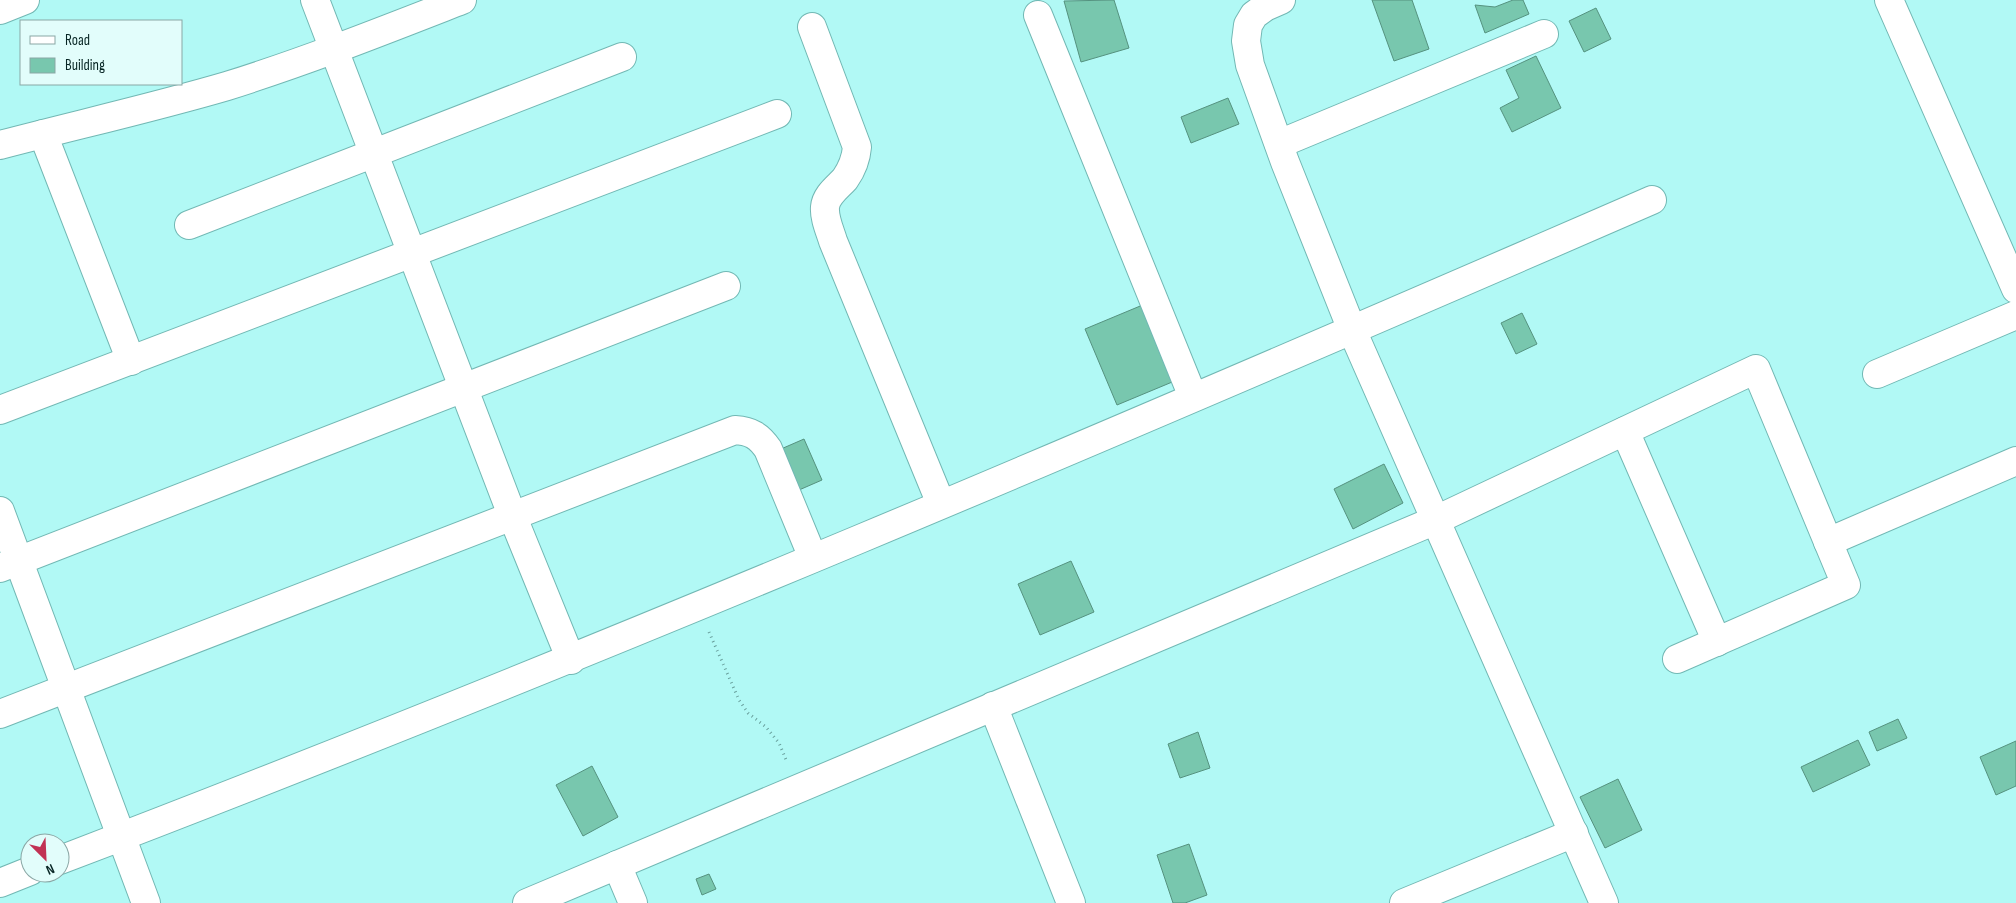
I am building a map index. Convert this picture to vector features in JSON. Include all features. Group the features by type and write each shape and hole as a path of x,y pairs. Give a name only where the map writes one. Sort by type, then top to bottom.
{"street":[{"path":"0,10 25,0"},
{"path":"315,0 512,515 571,660"},
{"path":"0,145 144,110 227,86 334,50 462,0"},
{"path":"1281,0 1265,7 1254,15 1248,25 1246,41 1250,65 1352,330 1604,903"},
{"path":"1888,0 2016,289"},
{"path":"1038,16 1193,397"},
{"path":"812,27 857,147 856,160 846,178 831,192 825,206 827,220 833,241 941,504"},
{"path":"1279,144 1544,34"},
{"path":"189,225 622,57"},
{"path":"0,410 777,114"},
{"path":"43,134 131,361"},
{"path":"70,856 571,660 1352,330 1652,200"},
{"path":"9,565 726,286"},
{"path":"1877,374 2016,315"},
{"path":"527,903 1436,520 1756,369 1846,585 1676,660"},
{"path":"0,714 735,430 748,431 760,438 768,449 813,558"},
{"path":"1625,431 1717,642"},
{"path":"1828,542 2016,461"},
{"path":"0,511 9,565 65,689 146,903"},
{"path":"992,706 1071,903"},
{"path":"1404,903 1574,833"},
{"path":"617,865 633,903"},
{"path":"0,883 20,875"}],"path":[{"path":"698,607 739,700 748,713 766,727 779,742 799,788"}],"building":[{"path":"1114,0 1129,48 1081,62 1064,1"},
{"path":"1372,0 1412,0 1429,49 1394,61"},
{"path":"1513,0 1523,0 1529,14 1485,33 1475,5 1495,7"},
{"path":"1596,8 1611,39 1584,52 1569,21"},
{"path":"1536,56 1561,108 1512,132 1500,108 1519,98 1506,70"},
{"path":"1228,98 1239,124 1191,143 1181,117"},
{"path":"1145,304 1177,380 1117,405 1085,329"},
{"path":"1522,313 1537,344 1516,354 1501,323"},
{"path":"804,439 822,480 799,490 781,449"},
{"path":"1384,464 1403,503 1353,529 1334,489"},
{"path":"1071,561 1094,612 1040,635 1018,584"},
{"path":"1898,719 1907,738 1877,751 1869,732"},
{"path":"1198,732 1210,768 1180,778 1168,744"},
{"path":"1858,740 1870,765 1813,792 1801,767"},
{"path":"2016,741 2016,786 1996,795 1980,757"},
{"path":"592,766 618,817 583,836 556,785"},
{"path":"1618,779 1642,830 1605,848 1580,797"},
{"path":"1189,844 1207,895 1185,903 1173,903 1157,855"},
{"path":"709,874 716,889 702,895 696,879"}]}
